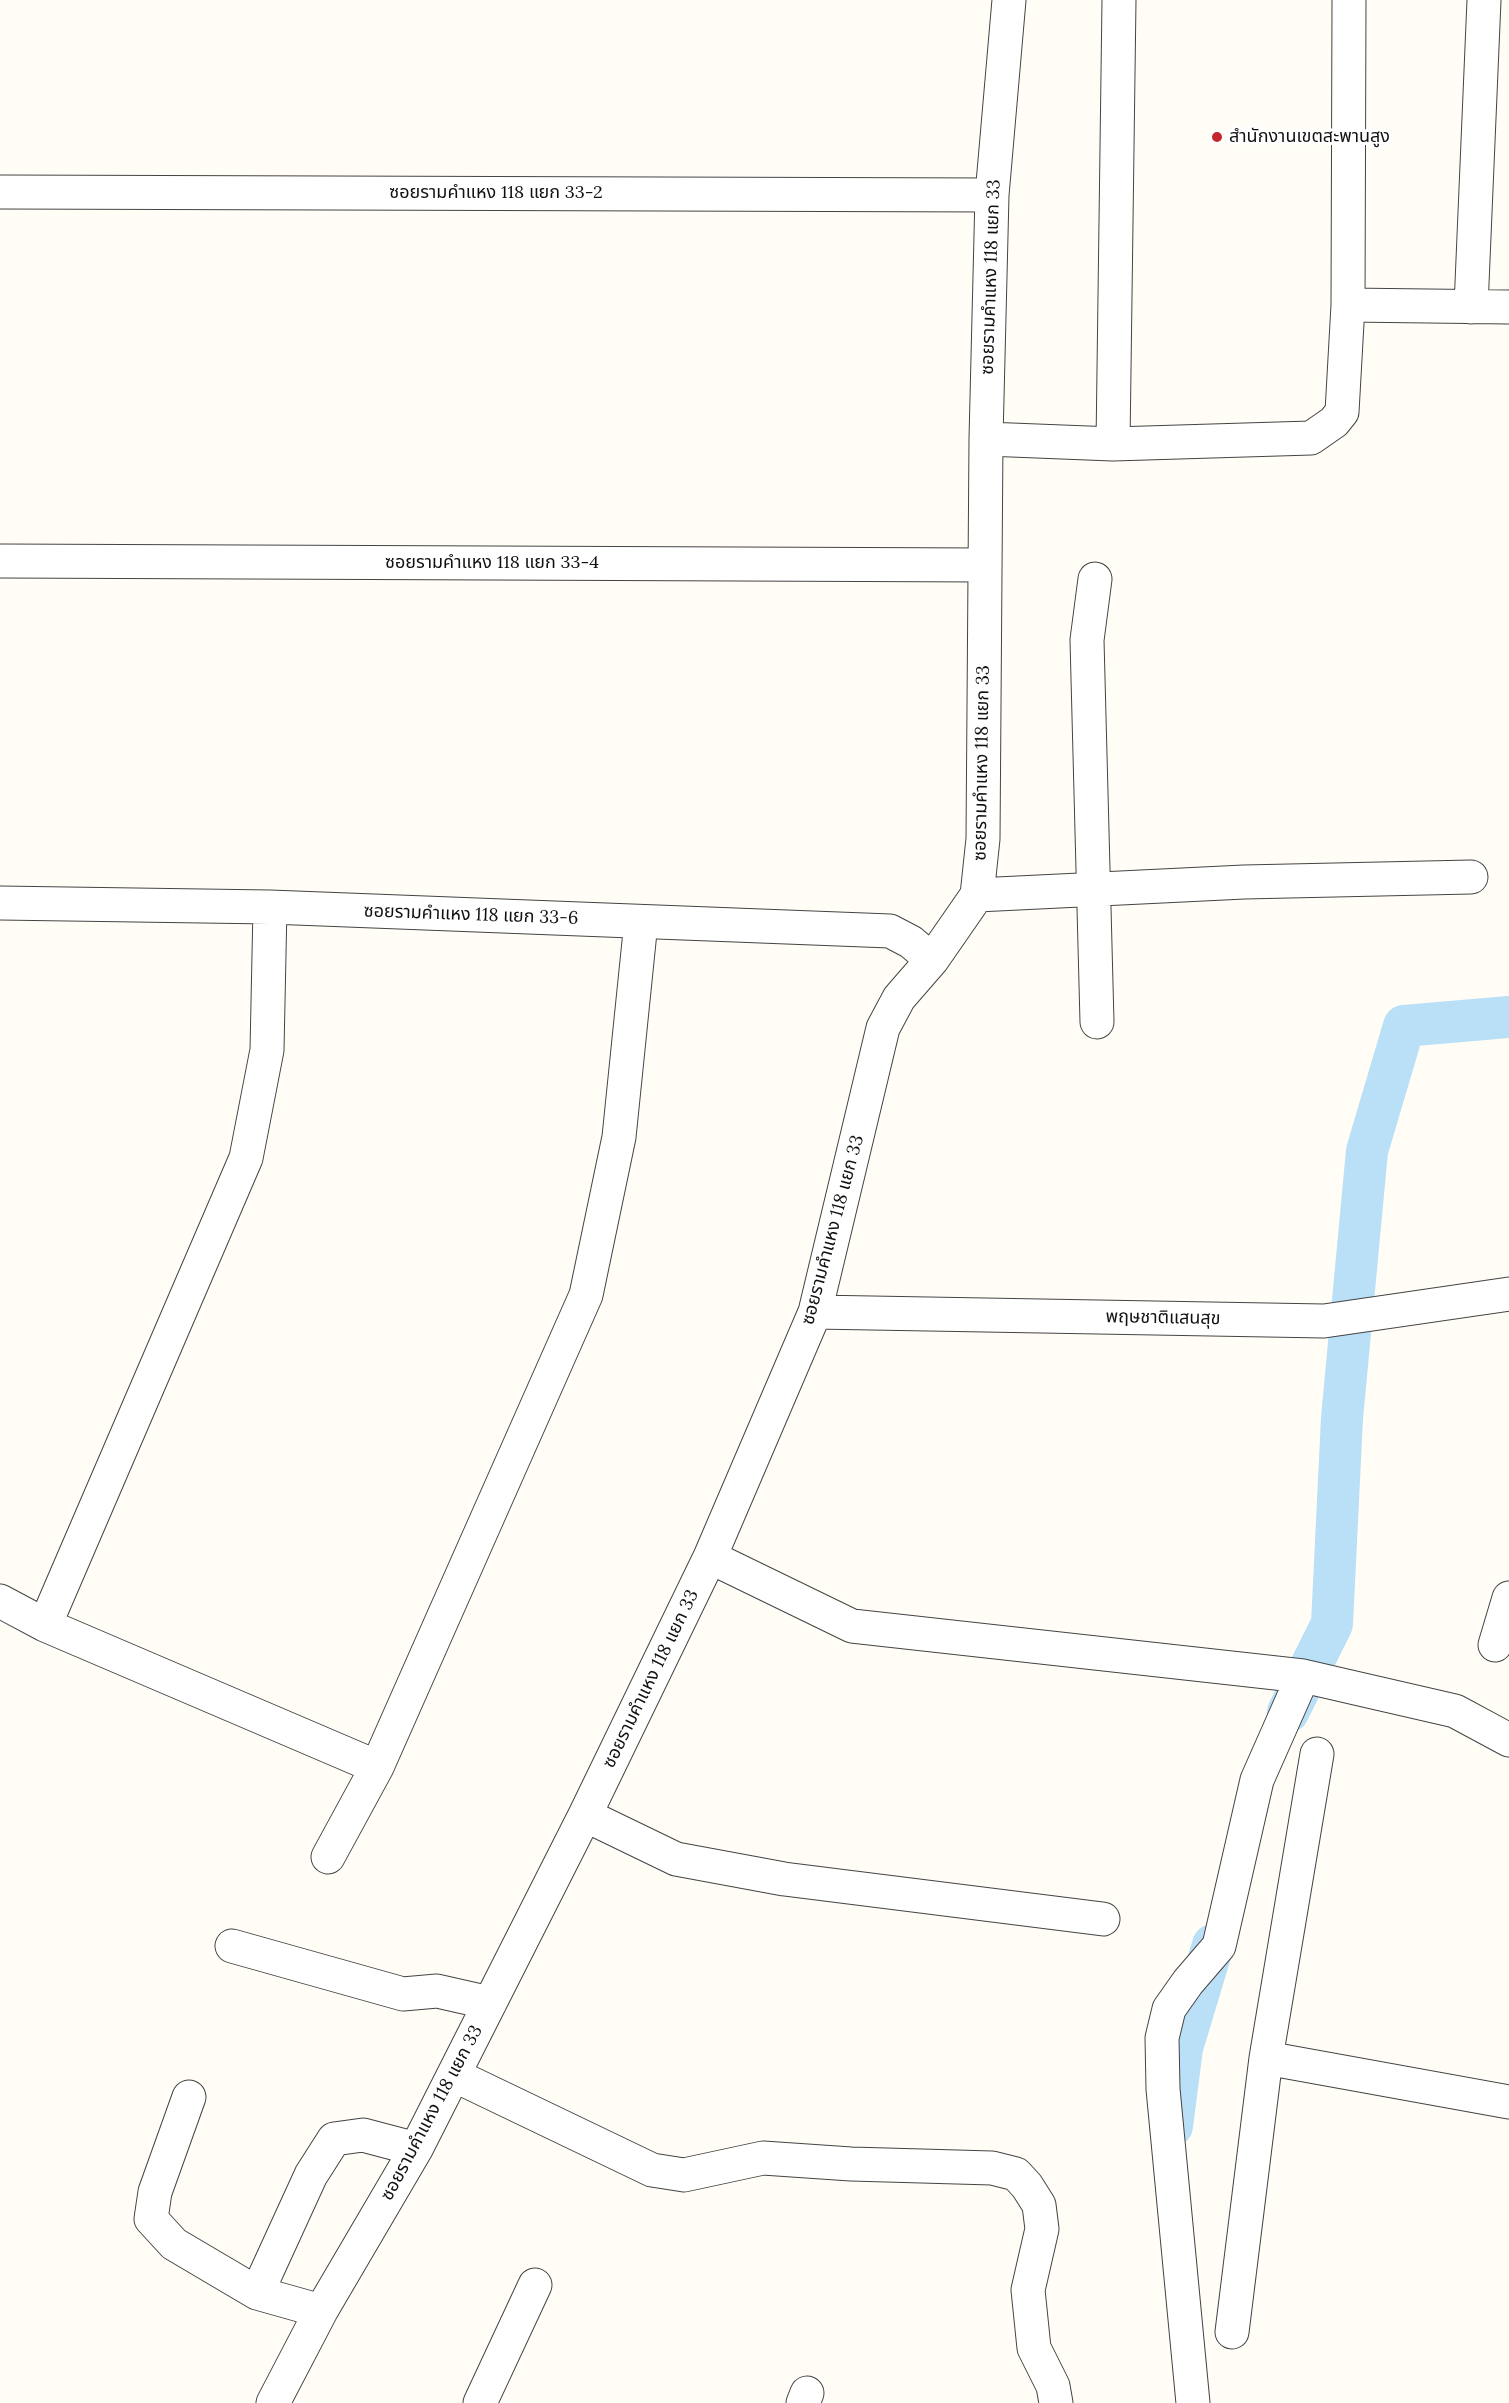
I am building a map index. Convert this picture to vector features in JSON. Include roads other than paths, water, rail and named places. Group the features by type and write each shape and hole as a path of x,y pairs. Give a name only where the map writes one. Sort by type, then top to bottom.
{"street":[{"name":"ซอยรามคำแหง 118 แยก 33","path":"273,2403 321,2312 416,2149 585,1815 710,1557 815,1312 883,1028 899,998 932,960 977,895 983,839 986,438 992,195 1009,0"},
{"path":"1113,444 1119,0"},
{"path":"986,438 1113,444 1311,438 1334,422 1342,412 1348,305 1349,0"},
{"path":"1471,307 1484,0"},
{"name":"ซอยรามคำแหง 118 แยก 33-2","path":"0,192 992,195"},
{"path":"1348,305 1509,307"},
{"name":"ซอยรามคำแหง 118 แยก 33-4","path":"0,561 985,565"},
{"path":"1095,579 1087,640 1097,1022"},
{"path":"977,895 1244,882 1471,877"},
{"name":"ซอยรามคำแหง 118 แยก 33-6","path":"0,903 270,907 890,931 911,942 932,960"},
{"path":"45,1625 246,1158 267,1050 270,907"},
{"path":"328,1857 376,1767 586,1295 619,1137 641,922"},
{"name":"พฤษชาติแสนสุข","path":"815,1312 1324,1321 1509,1294"},
{"path":"710,1557 852,1626 1303,1676 1399,1696 1455,1711 1509,1740"},
{"path":"1496,1644 1509,1598"},
{"path":"0,1601 45,1625 376,1767"},
{"path":"1193,2403 1163,2089 1162,2038 1169,2009 1188,1982 1219,1946 1257,1780 1303,1676"},
{"path":"1232,2332 1266,2058 1317,1754"},
{"path":"585,1815 676,1859 784,1879 1103,1919"},
{"path":"232,1946 402,1994 437,1992 490,2003"},
{"path":"1266,2058 1509,2102"},
{"path":"454,2075 652,2170 684,2175 763,2158 851,2164 992,2168 1016,2174 1028,2186 1040,2205 1042,2229 1028,2290 1034,2348 1053,2386 1056,2403"},
{"path":"189,2097 155,2192 151,2219 174,2244 257,2293 321,2312"},
{"path":"257,2293 311,2175 334,2139 363,2135 416,2149"},
{"path":"480,2403 535,2285"}],"waterway":[{"path":"1288,1712 1332,1624 1342,1418 1367,1151 1404,1026 1509,1017"},
{"path":"1172,2126 1182,2048 1213,1945"}],"place":[{"name":"สำนักงานเขตสะพานสูง","path":"1217,137"}]}
